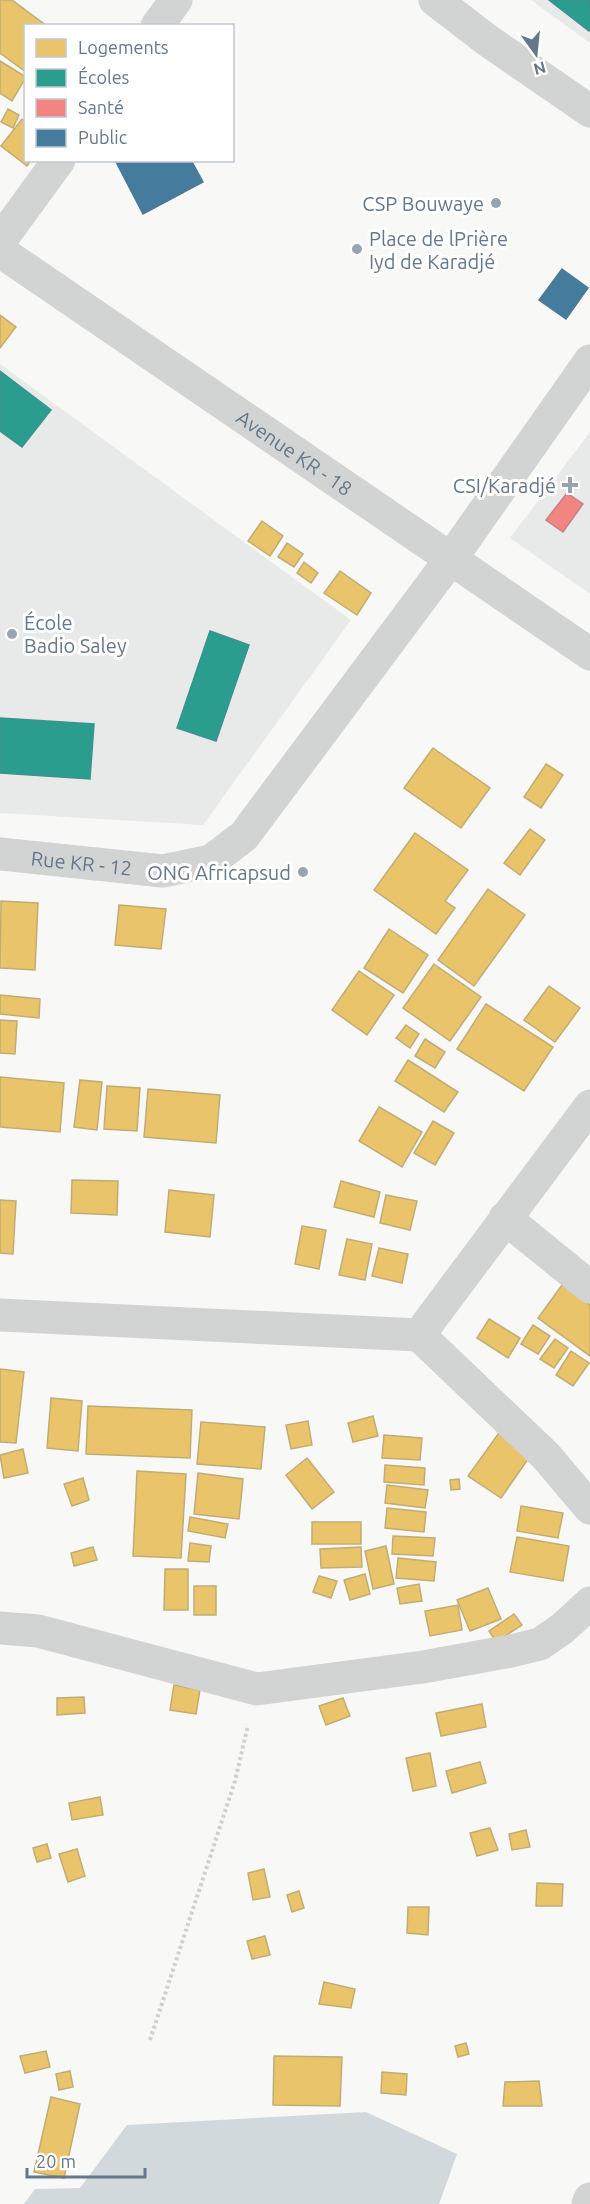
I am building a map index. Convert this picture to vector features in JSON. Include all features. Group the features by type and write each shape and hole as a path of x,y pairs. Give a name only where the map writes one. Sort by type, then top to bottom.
{"street":[{"path":"158,24 176,0"},
{"path":"435,0 487,40 590,111"},
{"path":"0,241 58,162"},
{"name":"Avenue KR - 18","path":"0,251 590,654"},
{"name":"Rue KR - 12","path":"0,854 163,871 211,861 244,836 450,560 590,361"},
{"path":"419,1335 590,1106"},
{"path":"505,1218 590,1287"},
{"path":"0,1315 419,1335 546,1456 590,1508"},
{"path":"0,1628 38,1631 257,1689 423,1667 540,1644 563,1628 590,1604"},
{"path":"588,2204 590,2199"}],"path":[{"path":"150,2040 235,1781 257,1689"}],"shaded area":[{"path":"531,0 590,0 590,43"},
{"path":"0,364 351,620 203,825 0,813"},
{"name":"CSI/Karadjé","path":"590,432 590,594 510,538"},
{"path":"366,2112 457,2154 439,2204 24,2204 35,2189 80,2188 127,2125"}],"building: Logements":[{"path":"0,0 12,0 44,24 24,24 24,71 0,53"},
{"path":"0,61 24,76 24,80 12,101 0,93"},
{"path":"8,109 19,115 13,128 1,122"},
{"path":"22,119 24,120 24,162 30,162 27,166 1,146"},
{"path":"0,315 16,327 0,348"},
{"path":"262,521 283,536 270,556 248,541"},
{"path":"287,543 303,554 294,567 278,557"},
{"path":"304,562 318,573 311,583 297,573"},
{"path":"340,571 371,593 357,615 324,593"},
{"path":"433,748 490,788 461,828 404,788"},
{"path":"546,764 563,775 541,808 524,797"},
{"path":"530,829 545,840 520,875 504,863"},
{"path":"415,833 468,870 445,901 455,908 436,934 374,890"},
{"path":"488,889 525,915 474,986 438,960"},
{"path":"1,901 38,903 35,970 0,968"},
{"path":"119,905 166,909 161,949 115,945"},
{"path":"389,929 428,955 403,993 364,968"},
{"path":"434,964 481,997 450,1041 403,1008"},
{"path":"359,971 394,995 367,1035 332,1010"},
{"path":"549,986 580,1008 555,1042 524,1020"},
{"path":"0,995 40,999 39,1018 0,1014"},
{"path":"486,1004 553,1047 524,1091 457,1049"},
{"path":"0,1020 17,1021 15,1054 0,1053"},
{"path":"406,1025 419,1034 410,1048 396,1038"},
{"path":"425,1039 445,1052 435,1068 415,1056"},
{"path":"408,1060 458,1092 444,1112 395,1081"},
{"path":"0,1077 64,1083 60,1132 0,1127"},
{"path":"80,1080 102,1082 97,1130 74,1127"},
{"path":"107,1086 140,1088 137,1131 104,1129"},
{"path":"148,1089 220,1095 216,1143 144,1137"},
{"path":"379,1107 422,1132 402,1167 359,1141"},
{"path":"433,1121 454,1133 435,1165 414,1153"},
{"path":"72,1180 118,1181 117,1215 71,1213"},
{"path":"341,1181 380,1192 374,1217 334,1207"},
{"path":"169,1190 214,1195 210,1237 165,1232"},
{"path":"386,1195 417,1201 410,1230 380,1223"},
{"path":"0,1200 16,1201 13,1254 0,1253"},
{"path":"302,1226 326,1230 319,1269 295,1264"},
{"path":"347,1239 372,1244 365,1280 339,1275"},
{"path":"379,1248 408,1254 402,1283 372,1276"},
{"path":"562,1285 590,1305 590,1356 538,1318"},
{"path":"489,1319 520,1338 508,1358 477,1338"},
{"path":"533,1325 550,1336 538,1354 521,1344"},
{"path":"555,1339 568,1348 554,1368 540,1359"},
{"path":"571,1351 589,1363 573,1386 556,1375"},
{"path":"0,1369 24,1372 16,1443 0,1442"},
{"path":"51,1398 82,1401 78,1451 47,1448"},
{"path":"88,1406 192,1410 190,1458 86,1454"},
{"path":"373,1416 378,1436 353,1442 348,1423"},
{"path":"308,1421 312,1445 291,1449 286,1425"},
{"path":"201,1422 265,1427 261,1469 197,1464"},
{"path":"501,1430 533,1452 501,1498 468,1476"},
{"path":"384,1435 422,1438 420,1460 382,1458"},
{"path":"23,1449 28,1473 4,1478 0,1455"},
{"path":"307,1458 334,1492 312,1509 286,1475"},
{"path":"385,1465 425,1468 424,1485 384,1482"},
{"path":"137,1471 186,1474 181,1558 133,1556"},
{"path":"198,1473 243,1479 239,1519 194,1514"},
{"path":"83,1478 89,1500 72,1506 64,1484"},
{"path":"459,1479 460,1489 451,1490 450,1480"},
{"path":"387,1485 428,1490 425,1508 385,1503"},
{"path":"521,1506 563,1513 558,1538 517,1531"},
{"path":"387,1508 426,1512 424,1532 385,1528"},
{"path":"190,1517 228,1524 225,1538 188,1531"},
{"path":"312,1522 361,1522 361,1544 312,1544"},
{"path":"393,1536 435,1538 433,1556 392,1554"},
{"path":"517,1537 569,1546 563,1581 510,1572"},
{"path":"190,1543 211,1546 209,1562 188,1561"},
{"path":"386,1546 394,1584 373,1589 365,1551"},
{"path":"93,1547 97,1560 74,1566 71,1553"},
{"path":"361,1547 362,1567 321,1568 320,1549"},
{"path":"398,1558 436,1562 434,1581 396,1578"},
{"path":"165,1569 188,1569 188,1610 164,1610"},
{"path":"365,1574 370,1594 350,1600 344,1580"},
{"path":"319,1576 337,1581 331,1598 313,1592"},
{"path":"419,1584 422,1601 400,1604 397,1588"},
{"path":"194,1586 216,1586 216,1615 194,1615"},
{"path":"488,1588 501,1619 470,1631 457,1600"},
{"path":"458,1605 462,1630 430,1636 425,1611"},
{"path":"514,1614 522,1625 496,1642 489,1631"},
{"path":"174,1685 200,1690 196,1714 170,1710"},
{"path":"84,1697 85,1713 57,1715 57,1698"},
{"path":"343,1698 350,1716 326,1725 319,1706"},
{"path":"482,1704 486,1727 441,1736 436,1713"},
{"path":"430,1753 436,1786 413,1791 406,1758"},
{"path":"480,1762 486,1783 452,1793 446,1771"},
{"path":"100,1797 103,1815 72,1820 69,1803"},
{"path":"490,1828 498,1850 477,1856 470,1833"},
{"path":"526,1830 530,1847 512,1850 509,1834"},
{"path":"47,1844 51,1858 37,1862 33,1848"},
{"path":"77,1849 85,1876 68,1882 59,1854"},
{"path":"264,1869 270,1897 253,1900 248,1873"},
{"path":"537,1883 563,1884 562,1906 536,1906"},
{"path":"299,1891 304,1908 292,1912 287,1895"},
{"path":"408,1907 429,1907 428,1935 407,1933"},
{"path":"265,1936 270,1955 252,1959 247,1941"},
{"path":"324,1982 355,1989 351,2008 319,2004"},
{"path":"466,2043 469,2054 458,2057 455,2046"},
{"path":"46,2051 50,2067 25,2073 20,2056"},
{"path":"274,2056 342,2057 340,2106 273,2105"},
{"path":"70,2071 73,2087 59,2090 56,2074"},
{"path":"382,2072 407,2074 406,2095 381,2093"},
{"path":"539,2081 542,2106 503,2106 505,2082"},
{"path":"51,2097 80,2104 64,2178 34,2172"}],"building: Écoles":[{"path":"549,0 590,0 590,30 589,31"},
{"path":"0,371 51,410 22,447 0,431"},
{"path":"210,631 249,645 216,741 177,728"},
{"path":"0,718 94,724 90,779 0,773"}],"building: Santé":[{"path":"567,493 583,504 563,532 546,520"}],"building: Public":[{"path":"116,162 192,162 203,182 143,214"},
{"path":"562,269 588,288 566,319 539,300"}],"place":[{"name":"CSP Bouwaye","path":"496,203"},
{"name":"Place de lPrière Iyd de Karadjé","path":"357,249"},
{"name":"CSI/Karadjé","path":"570,485"},
{"name":"École Badio Saley","path":"12,634"},
{"name":"ONG Africapsud","path":"303,872"}]}
